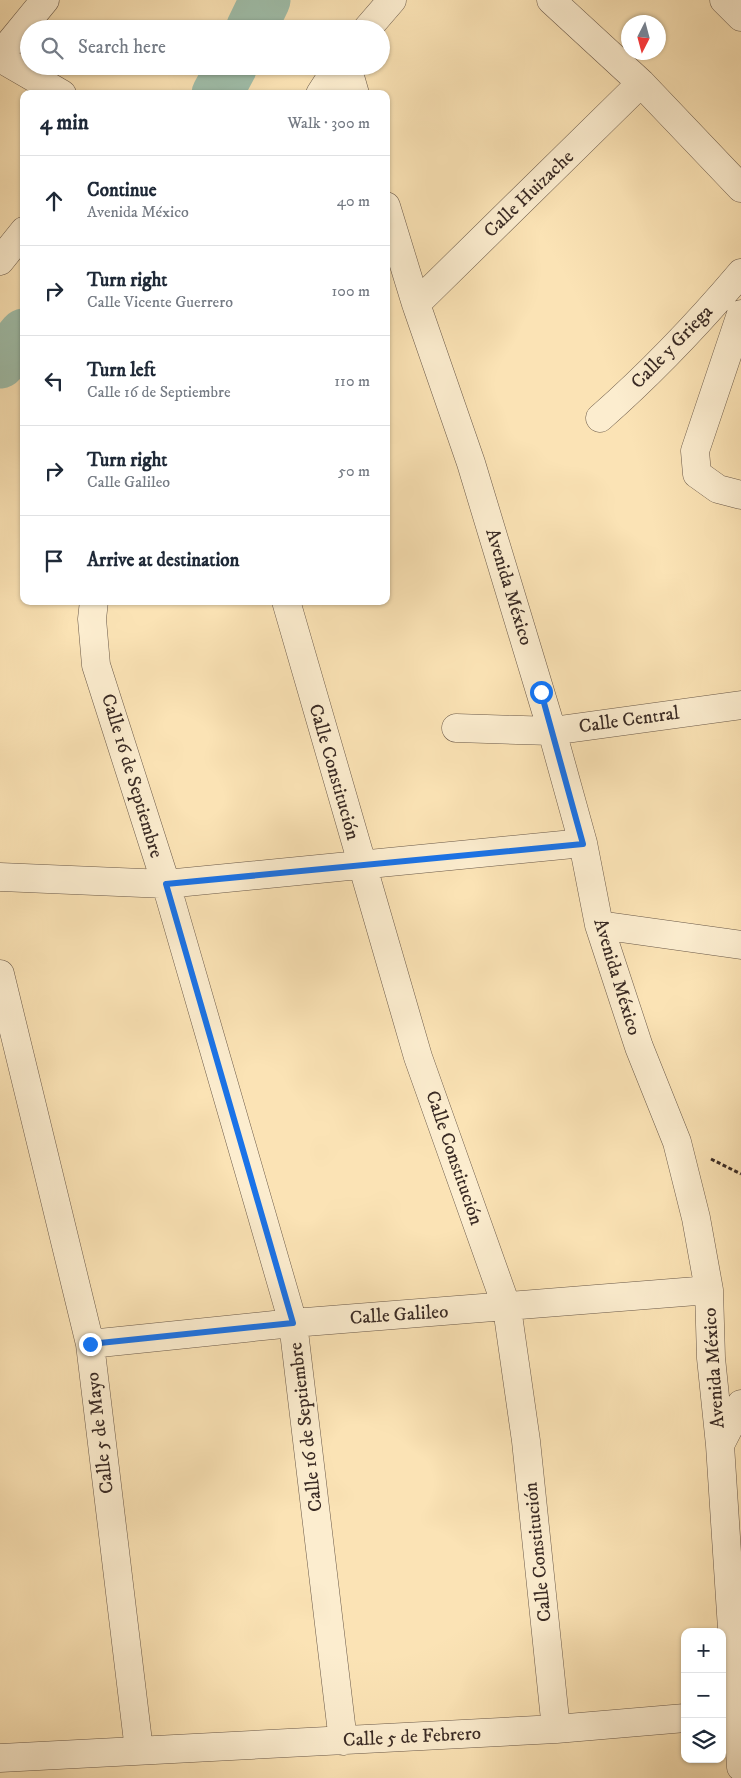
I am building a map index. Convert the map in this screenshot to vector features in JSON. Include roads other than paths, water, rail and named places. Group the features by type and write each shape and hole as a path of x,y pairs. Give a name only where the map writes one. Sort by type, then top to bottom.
{"street":[{"path":"29,20 45,0"},
{"path":"375,20 392,0"},
{"path":"551,0 641,83 741,188"},
{"path":"724,0 741,17"},
{"path":"20,31 0,56 20,68"},
{"path":"31,75 55,90"},
{"path":"323,90 332,75"},
{"path":"350,75 354,90"},
{"name":"Calle Huizache","path":"416,304 641,83"},
{"name":"Avenida México","path":"390,219 416,304 471,463 552,731 583,844 599,925 639,1047 677,1142 696,1218 709,1290 711,1358 720,1445 730,1714 741,1767"},
{"path":"0,261 20,236"},
{"name":"Calle y Griega","path":"600,418 637,385 700,322 741,273"},
{"path":"741,314 695,451 697,474 718,490 741,495"},
{"name":"Calle 16 de Septiembre","path":"94,605 92,619 96,664 166,884 293,1323 343,1741"},
{"name":"Calle Constitución","path":"287,605 418,1057 507,1308 526,1441 556,1729"},
{"name":"Calle Central","path":"456,728 552,731 741,705"},
{"path":"0,877 166,884 583,844"},
{"path":"599,925 741,946"},
{"name":"Calle 5 de Mayo","path":"0,974 90,1344 139,1750"},
{"name":"Calle Galileo","path":"90,1344 293,1323 507,1308 709,1290"},
{"path":"720,1445 741,1404"},
{"name":"Calle 5 de Febrero","path":"0,1758 556,1729 681,1718"}],"waterway":[{"path":"255,20 265,0"},
{"path":"219,90 227,75"},
{"path":"0,363 20,339"}]}
